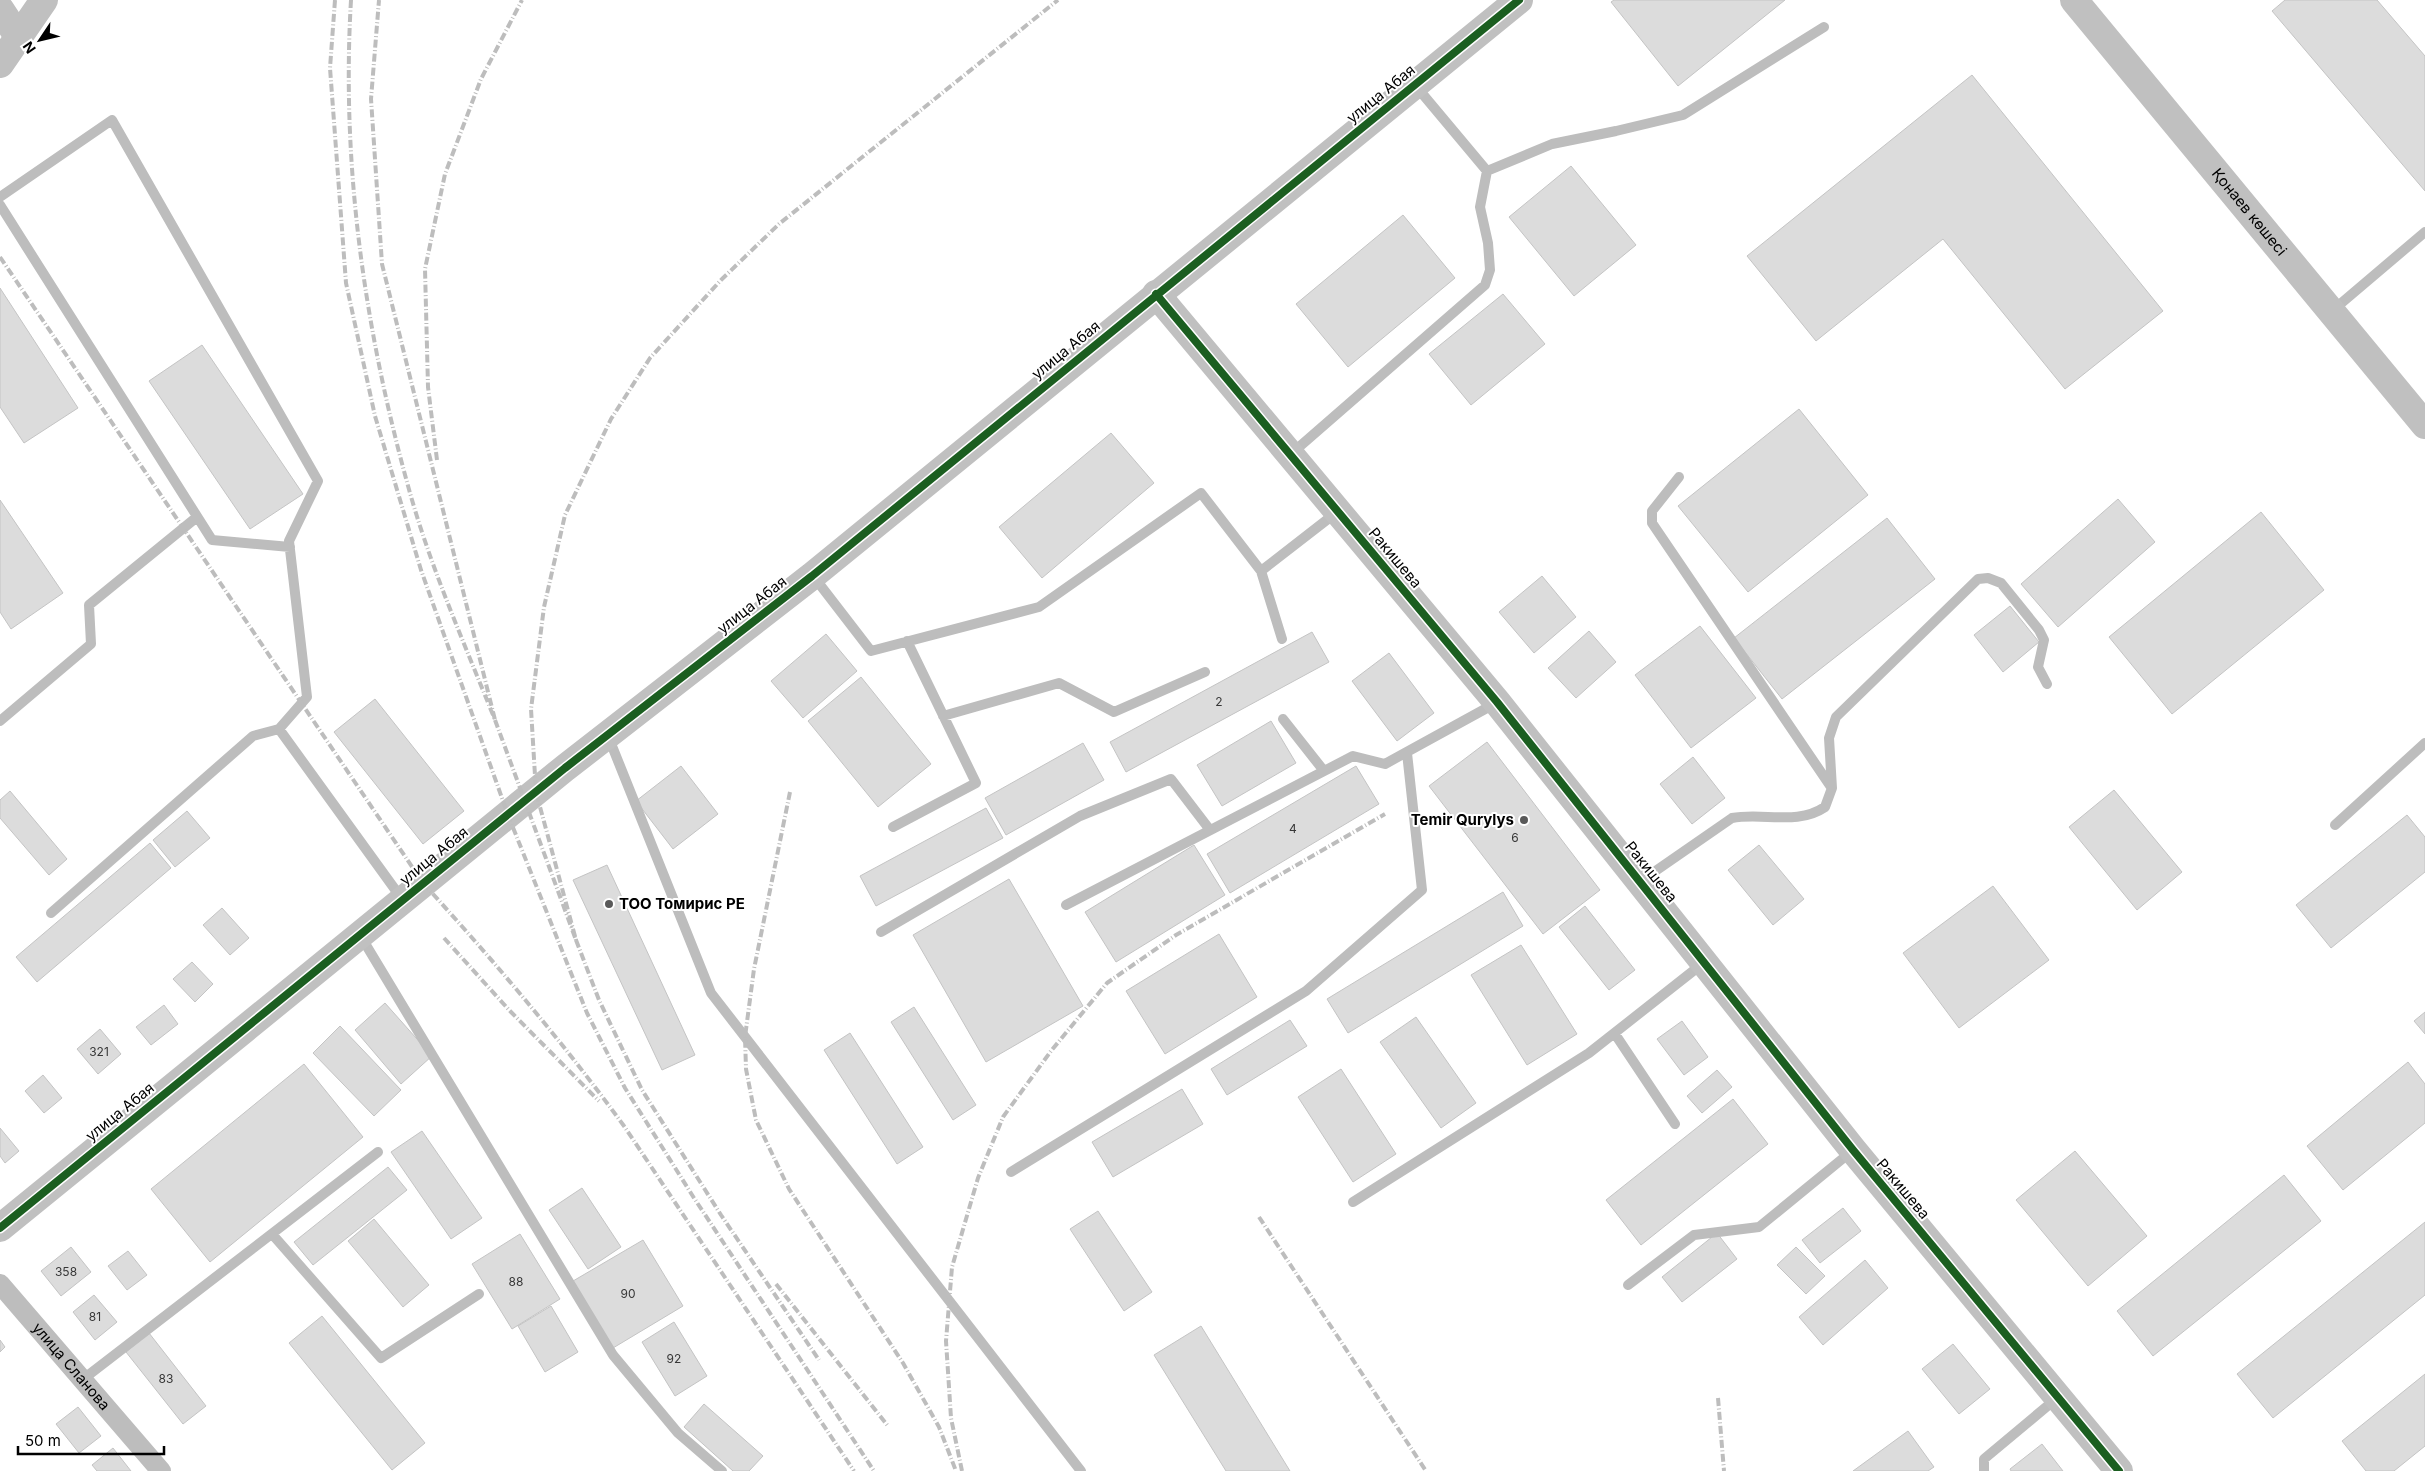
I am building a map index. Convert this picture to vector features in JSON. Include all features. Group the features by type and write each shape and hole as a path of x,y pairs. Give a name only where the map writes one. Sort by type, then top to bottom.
{"street":[{"path":"0,64 44,0"},
{"name":"улица Абая","path":"0,1228 402,899 812,576 1519,0"},
{"name":"Қонаев көшесі","path":"2074,0 2425,425"},
{"path":"0,9 19,38"},
{"name":"Ракишева","path":"1156,294 1497,702 1853,1150 2119,1471"},
{"name":"улица Сланова","path":"0,1284 161,1471"}],"lane":[{"path":"1487,171 1552,144 1616,132 1683,114 1824,27"},
{"path":"1415,84 1487,171"},
{"path":"0,197 112,120 318,480 289,541 307,697 279,729 253,736 51,913"},
{"path":"1291,455 1485,285 1490,270 1488,243 1480,207 1487,171"},
{"path":"0,205 212,540 290,547"},
{"path":"2332,312 2425,232"},
{"path":"1679,477 1652,511 1652,523 1832,788"},
{"path":"812,576 871,651 1039,607 1201,493 1261,571 1282,639"},
{"path":"1261,571 1338,511"},
{"path":"0,721 91,644 89,604 197,517"},
{"path":"1640,881 1732,818 1745,816 1804,817 1825,807 1832,788 1829,738 1836,717 1978,579 1988,578 2001,583 2039,630 2044,640 2038,667 2047,684"},
{"path":"893,827 976,783 907,641"},
{"path":"943,716 1059,683 1114,712 1205,672"},
{"path":"1066,905 1353,756 1385,764 1497,702"},
{"path":"1283,719 1324,771"},
{"path":"279,729 402,899"},
{"path":"608,735 711,993 1081,1471"},
{"path":"2335,825 2425,743"},
{"path":"1011,1172 1306,991 1422,890 1406,753"},
{"path":"881,932 1080,816 1171,779 1210,830"},
{"path":"360,934 613,1355 678,1433 722,1471"},
{"path":"1353,1202 1589,1053 1705,962"},
{"path":"1615,1034 1675,1124"},
{"path":"1628,1285 1694,1235 1760,1227 1853,1150"},
{"path":"82,1380 378,1152"},
{"path":"272,1234 381,1358 479,1294"},
{"path":"1984,1471 1984,1459 2058,1397"}],"building":[{"path":"1614,0 1785,0 1678,86 1611,2"},
{"path":"2285,0 2377,0 2425,56 2425,191 2272,11"},
{"path":"1972,75 2163,311 2065,389 1943,239 1816,341 1747,256"},
{"path":"1571,166 1636,245 1574,296 1509,217"},
{"path":"1403,215 1455,278 1348,367 1296,304"},
{"path":"0,288 78,408 24,443 0,407"},
{"path":"1503,294 1545,344 1471,405 1429,354"},
{"path":"202,345 303,494 250,529 149,381"},
{"path":"1799,409 1868,495 1748,592 1678,506"},
{"path":"1111,433 1154,483 1042,578 999,527"},
{"path":"2118,499 2155,542 2058,627 2021,584"},
{"path":"0,500 63,593 11,629 0,612"},
{"path":"2261,512 2324,590 2172,714 2109,637"},
{"path":"1887,518 1935,579 1782,699 1734,638"},
{"path":"1542,576 1576,617 1534,653 1499,612"},
{"path":"2010,606 2039,642 2003,672 1974,635"},
{"path":"1700,626 1756,698 1691,748 1635,675"},
{"path":"1589,631 1616,662 1576,698 1548,668"},
{"path":"1312,632 1329,662 1126,772 1110,742"},
{"path":"826,634 857,671 803,718 771,681"},
{"path":"1389,653 1434,713 1397,741 1352,681"},
{"path":"861,677 931,764 878,807 808,721"},
{"path":"375,699 464,811 423,844 334,732"},
{"path":"1271,721 1296,763 1222,806 1197,765"},
{"path":"1487,742 1600,890 1543,934 1429,786"},
{"path":"1083,743 1104,780 1006,835 985,798"},
{"path":"1693,757 1725,798 1692,824 1660,784"},
{"path":"681,766 718,814 673,849 636,801"},
{"path":"1356,766 1379,804 1230,893 1207,854"},
{"path":"2114,790 2182,872 2137,910 2069,827"},
{"path":"10,791 67,859 49,875 0,818 0,800"},
{"path":"986,808 1003,838 876,906 860,876"},
{"path":"187,811 210,838 175,867 153,840"},
{"path":"2407,815 2425,837 2425,872 2331,948 2296,905"},
{"path":"150,843 171,868 37,982 16,957"},
{"path":"1194,845 1225,895 1116,962 1085,912"},
{"path":"1759,845 1804,899 1773,925 1728,870"},
{"path":"607,865 695,1055 662,1070 573,880"},
{"path":"1009,879 1083,1006 986,1062 913,935"},
{"path":"1993,886 2049,960 1959,1028 1903,953"},
{"path":"1503,892 1523,926 1348,1033 1327,999"},
{"path":"1585,906 1635,970 1609,990 1559,927"},
{"path":"222,908 249,938 230,955 203,925"},
{"path":"1219,934 1257,997 1165,1054 1126,991"},
{"path":"1521,945 1577,1034 1527,1065 1471,975"},
{"path":"192,962 213,984 195,1002 173,979"},
{"path":"385,1003 432,1056 401,1084 355,1030"},
{"path":"164,1005 178,1024 151,1045 136,1027"},
{"path":"914,1007 976,1105 953,1120 891,1022"},
{"path":"2425,1012 2425,1034 2414,1021"},
{"path":"1416,1017 1476,1103 1441,1128 1380,1042"},
{"path":"1290,1020 1307,1046 1227,1095 1211,1069"},
{"path":"1682,1021 1708,1057 1684,1075 1657,1039"},
{"path":"340,1026 401,1090 374,1116 313,1053"},
{"path":"100,1029 121,1054 98,1074 77,1049"},
{"path":"850,1033 923,1147 897,1164 824,1050"},
{"path":"2408,1062 2425,1084 2425,1123 2343,1190 2307,1146"},
{"path":"304,1064 363,1137 210,1262 151,1189"},
{"path":"1341,1069 1396,1154 1353,1182 1298,1097"},
{"path":"1717,1070 1732,1087 1702,1113 1687,1096"},
{"path":"43,1075 62,1098 44,1113 25,1091"},
{"path":"1182,1089 1203,1124 1113,1177 1092,1142"},
{"path":"1733,1099 1768,1144 1641,1245 1606,1200"},
{"path":"0,1128 19,1151 5,1163 0,1156"},
{"path":"422,1131 482,1218 451,1239 391,1152"},
{"path":"2075,1151 2147,1236 2088,1286 2016,1200"},
{"path":"388,1167 407,1190 313,1265 294,1242"},
{"path":"2284,1175 2321,1221 2153,1356 2117,1311"},
{"path":"582,1188 621,1247 588,1269 549,1210"},
{"path":"1843,1208 1861,1231 1820,1263 1802,1240"},
{"path":"1098,1211 1152,1292 1124,1311 1070,1229"},
{"path":"374,1219 429,1285 403,1307 348,1241"},
{"path":"2425,1222 2425,1295 2273,1418 2237,1374"},
{"path":"1717,1233 1737,1259 1682,1302 1662,1277"},
{"path":"520,1234 560,1299 512,1329 472,1264"},
{"path":"643,1240 683,1306 613,1348 573,1281"},
{"path":"71,1247 91,1272 61,1296 41,1271"},
{"path":"1796,1247 1825,1276 1806,1294 1777,1265"},
{"path":"128,1251 147,1275 127,1290 108,1266"},
{"path":"1865,1260 1888,1288 1823,1345 1799,1317"},
{"path":"94,1295 117,1322 95,1340 73,1312"},
{"path":"551,1306 578,1352 545,1372 518,1326"},
{"path":"322,1316 425,1443 392,1470 289,1343"},
{"path":"674,1322 707,1376 675,1396 642,1342"},
{"path":"1201,1326 1290,1471 1226,1471 1154,1355"},
{"path":"149,1333 206,1406 183,1424 126,1352"},
{"path":"0,1340 5,1347 0,1352"},
{"path":"1953,1344 1990,1389 1959,1414 1922,1369"},
{"path":"2425,1374 2425,1446 2394,1471 2366,1471 2342,1441"},
{"path":"704,1404 763,1456 749,1471 733,1471 684,1427"},
{"path":"78,1407 101,1436 79,1453 56,1424"},
{"path":"1908,1431 1934,1467 1928,1471 1853,1471"},
{"path":"2042,1444 2063,1471 2011,1471 2010,1469"},
{"path":"113,1448 131,1471 97,1471 92,1465"}],"railway":[{"path":"335,0 330,68 346,283 375,416 421,570 508,815 587,1013 625,1088 694,1198 874,1471"},
{"path":"351,0 349,63 353,187 360,249 380,372 410,493 428,551 495,720 382,264 371,99 379,0"},
{"path":"437,460 428,387 425,269 445,174 481,79 522,0"},
{"path":"495,720 576,940 536,792 531,709 544,607 565,515 611,419 650,358 721,280 779,224 1058,0"},
{"path":"0,257 423,883 527,1002 624,1126 854,1471"},
{"path":"790,792 754,969 745,1037 746,1069 756,1120 789,1189 903,1363 939,1427 956,1471"},
{"path":"962,1471 951,1418 946,1341 952,1267 978,1178 1003,1117 1051,1051 1107,983 1176,935 1385,814"},
{"path":"444,938 510,1011 599,1101"},
{"path":"576,940 599,1000 642,1090 721,1215 819,1360"},
{"path":"1259,1217 1426,1471"},
{"path":"776,1284 888,1426"},
{"path":"1718,1398 1724,1471"}],"cycle path":[{"path":"0,1228 565,768 812,576 1519,0"},
{"path":"1156,294 1497,702 1853,1150 2119,1471"}],"place":[{"name":"Temir Qurylys","path":"1524,820"},
{"name":"ТОО Томирис РЕ","path":"609,904"}]}
